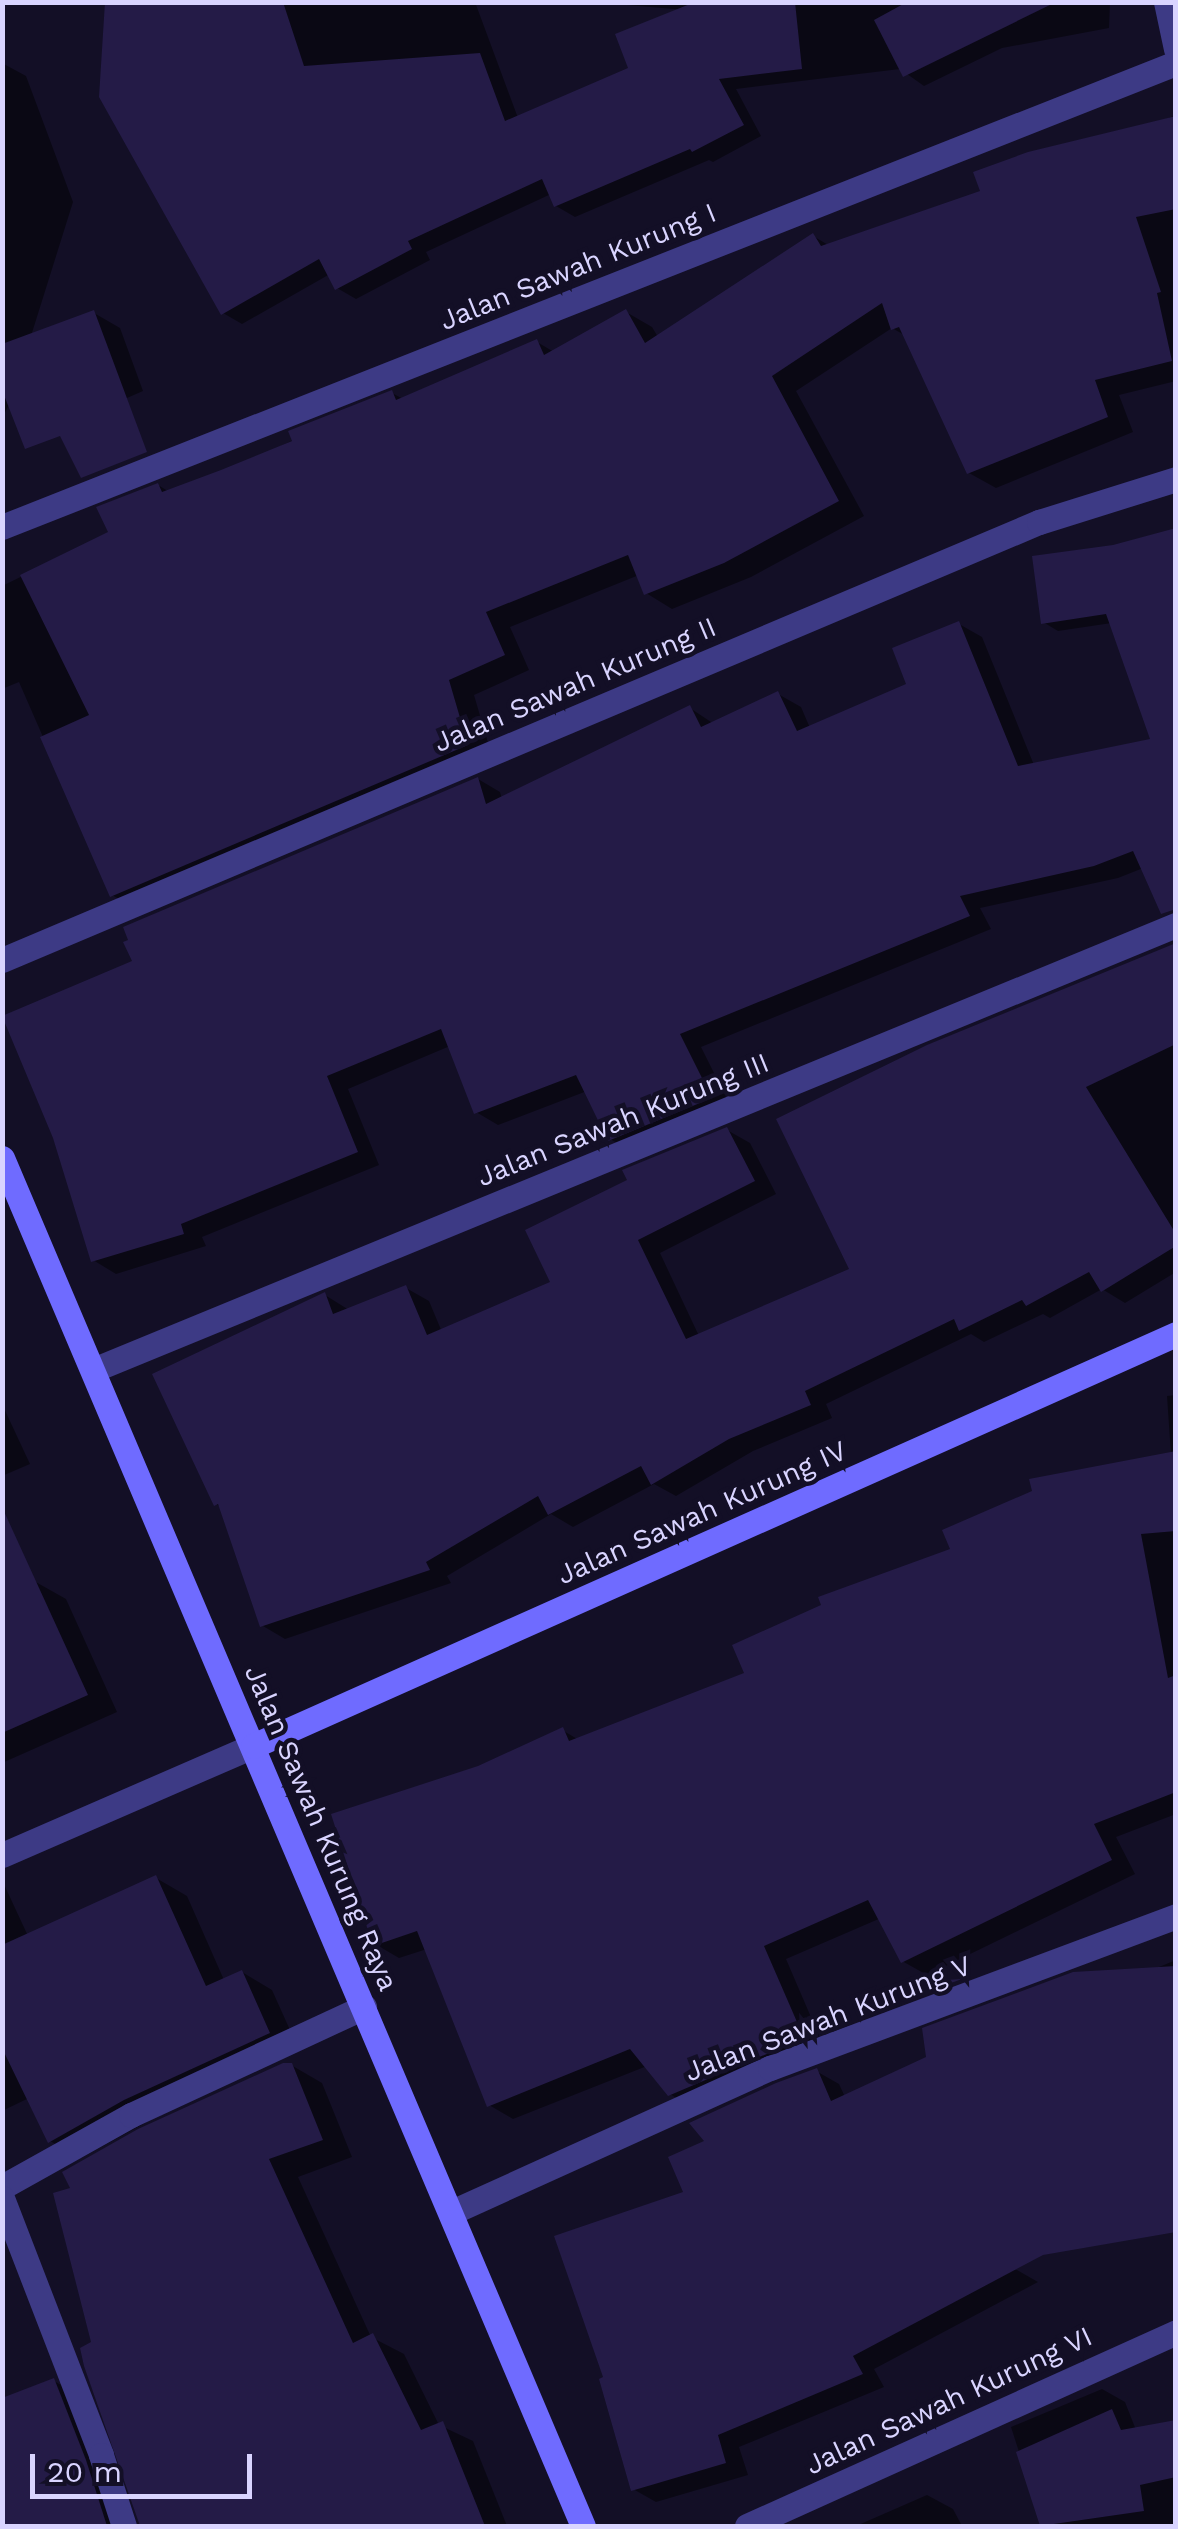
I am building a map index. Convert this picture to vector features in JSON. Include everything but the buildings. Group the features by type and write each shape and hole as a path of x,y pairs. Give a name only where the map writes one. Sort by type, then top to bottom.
{"street":[{"path":"1166,2 1176,49"},
{"name":"Jalan Sawah Kurung I","path":"2,527 1176,63"},
{"name":"Jalan Sawah Kurung II","path":"2,960 1039,522 1176,480"},
{"name":"Jalan Sawah Kurung III","path":"94,1370 1176,925"},
{"name":"Jalan Sawah Kurung Raya","path":"2,1158 586,2525"},
{"name":"Jalan Sawah Kurung IV","path":"253,1746 1176,1334"},
{"path":"2,1855 253,1746"},
{"name":"Jalan Sawah Kurung V","path":"452,2212 770,2068 1176,1916"},
{"path":"2,2187 131,2114 364,2007"},
{"path":"2,2198 102,2455 124,2526"},
{"name":"Jalan Sawah Kurung VI","path":"748,2526 1176,2332"}]}
